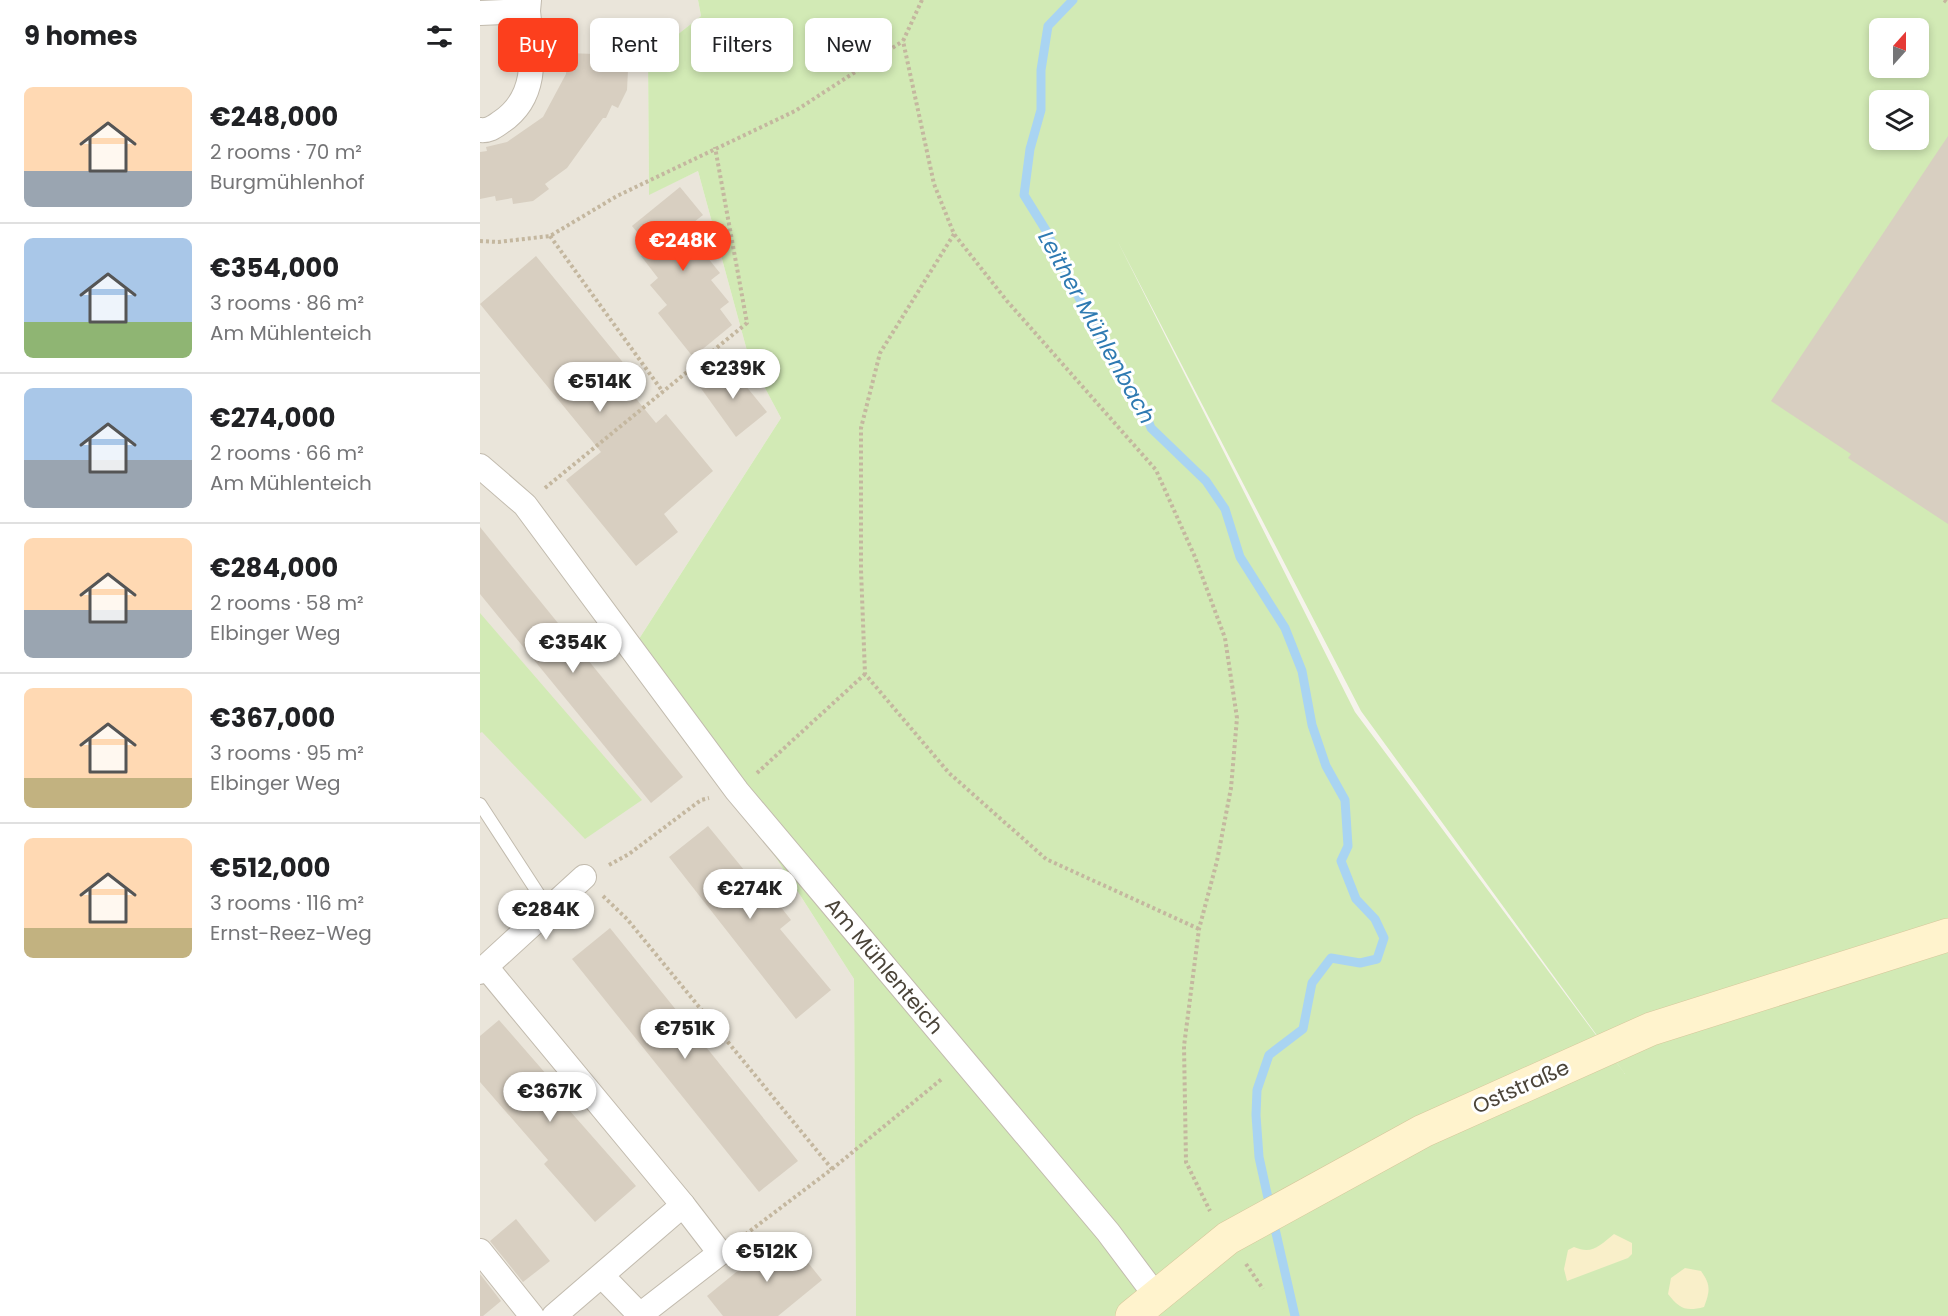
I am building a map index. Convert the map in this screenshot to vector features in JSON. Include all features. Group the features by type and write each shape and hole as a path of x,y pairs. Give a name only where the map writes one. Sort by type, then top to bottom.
{"street":[{"path":"480,13 529,5 533,75 515,112 488,130 480,130"},
{"name":"Am Mühlenteich","path":"480,466 525,505 737,791 1108,1232 1144,1306"},
{"path":"584,877 483,970 683,1205 720,1253 640,1315 602,1276"},
{"name":"Oststraße","path":"1144,1306 1228,1238 1423,1131 1651,1029 1948,935"},
{"path":"554,1316 683,1205"},
{"path":"480,1251 532,1316"}],"lane":[{"path":"480,804 549,910"}],"path":[{"path":"480,240 498,242 550,236 617,196 715,147 795,111 903,41 922,0"},
{"path":"1944,0 1948,3"},
{"path":"903,41 934,184 954,234 1007,301 1156,470 1195,558 1225,638 1237,718 1232,776 1217,861 1199,929 1184,1046 1186,1162 1214,1219 1263,1289"},
{"path":"525,505 747,323 715,147"},
{"path":"954,234 880,353 861,428 861,570 865,674 949,773 1046,858 1199,929"},
{"path":"550,236 663,392"},
{"path":"832,1168 627,919 584,877 628,854 701,800 737,791 865,674"},
{"path":"720,1253 832,1168 964,1061"}],"shaded area":[{"path":"480,0 698,0 701,16 691,18 691,24 679,33 679,18 590,18 590,72 648,72 649,194 698,171 749,358 781,418 637,642 854,979 856,1316 480,1316"}],"green space":[{"path":"698,0 1948,0 1948,1316 856,1316 854,979 637,642 781,418 749,358 698,171 649,195 648,72 679,72 679,33 691,24 691,72 793,72 793,18 698,18 701,16","holes":["1117,240 1361,711 1625,1074 1355,712"]},
{"path":"480,613 642,800 585,839 482,732 480,733"}],"sand":[{"path":"1614,1234 1632,1243 1632,1254 1628,1258 1567,1281 1564,1269 1568,1250 1574,1247 1591,1250"},
{"path":"1685,1268 1701,1271 1707,1280 1708,1292 1704,1307 1683,1308 1668,1294 1671,1278"}],"building":[{"path":"578,53 590,54 590,72 628,72 627,90 618,108 612,105 606,118 603,118 567,168 545,184 549,189 533,201 513,204 512,198 496,201 495,196 480,199 480,152 487,151 486,147 507,142 543,117 566,72 578,72"},
{"path":"1948,136 1948,524 1848,458 1851,454 1771,401"},
{"path":"680,187 703,215 694,222 712,244 703,252 720,273 711,280 729,302 720,309 732,325 693,357 658,313 667,305 650,285 658,278 641,256 650,248 632,226"},
{"path":"536,256 630,371 620,379 656,423 666,414 713,471 664,514 678,532 636,566 566,480 601,452 480,304"},
{"path":"728,364 767,412 736,437 700,387"},
{"path":"480,527 683,777 651,803 480,594"},
{"path":"708,826 758,887 762,883 791,920 780,929 831,990 796,1019 669,857"},
{"path":"610,928 798,1161 759,1192 572,959"},
{"path":"499,1020 567,1098 562,1102 636,1186 595,1222 544,1164 548,1160 480,1082 480,1036"},
{"path":"516,1219 550,1261 523,1282 490,1241"},
{"path":"784,1233 822,1280 778,1316 723,1316 707,1296"},
{"path":"480,1274 501,1301 483,1316 480,1316"}],"waterway":[{"name":"Leither Mühlenbach","path":"1073,0 1048,26 1041,70 1041,110 1030,149 1024,195 1047,232 1100,336 1143,407 1151,428 1206,481 1225,509 1240,557 1285,628 1302,671 1312,725 1326,766 1345,800 1348,846 1341,861 1356,899 1375,919 1384,938 1377,959 1360,963 1331,958 1312,983 1303,1029 1269,1055 1257,1090 1256,1115 1259,1157 1270,1207"},
{"name":"Leither Mühlenbach","path":"1273,1220 1295,1316"}]}
